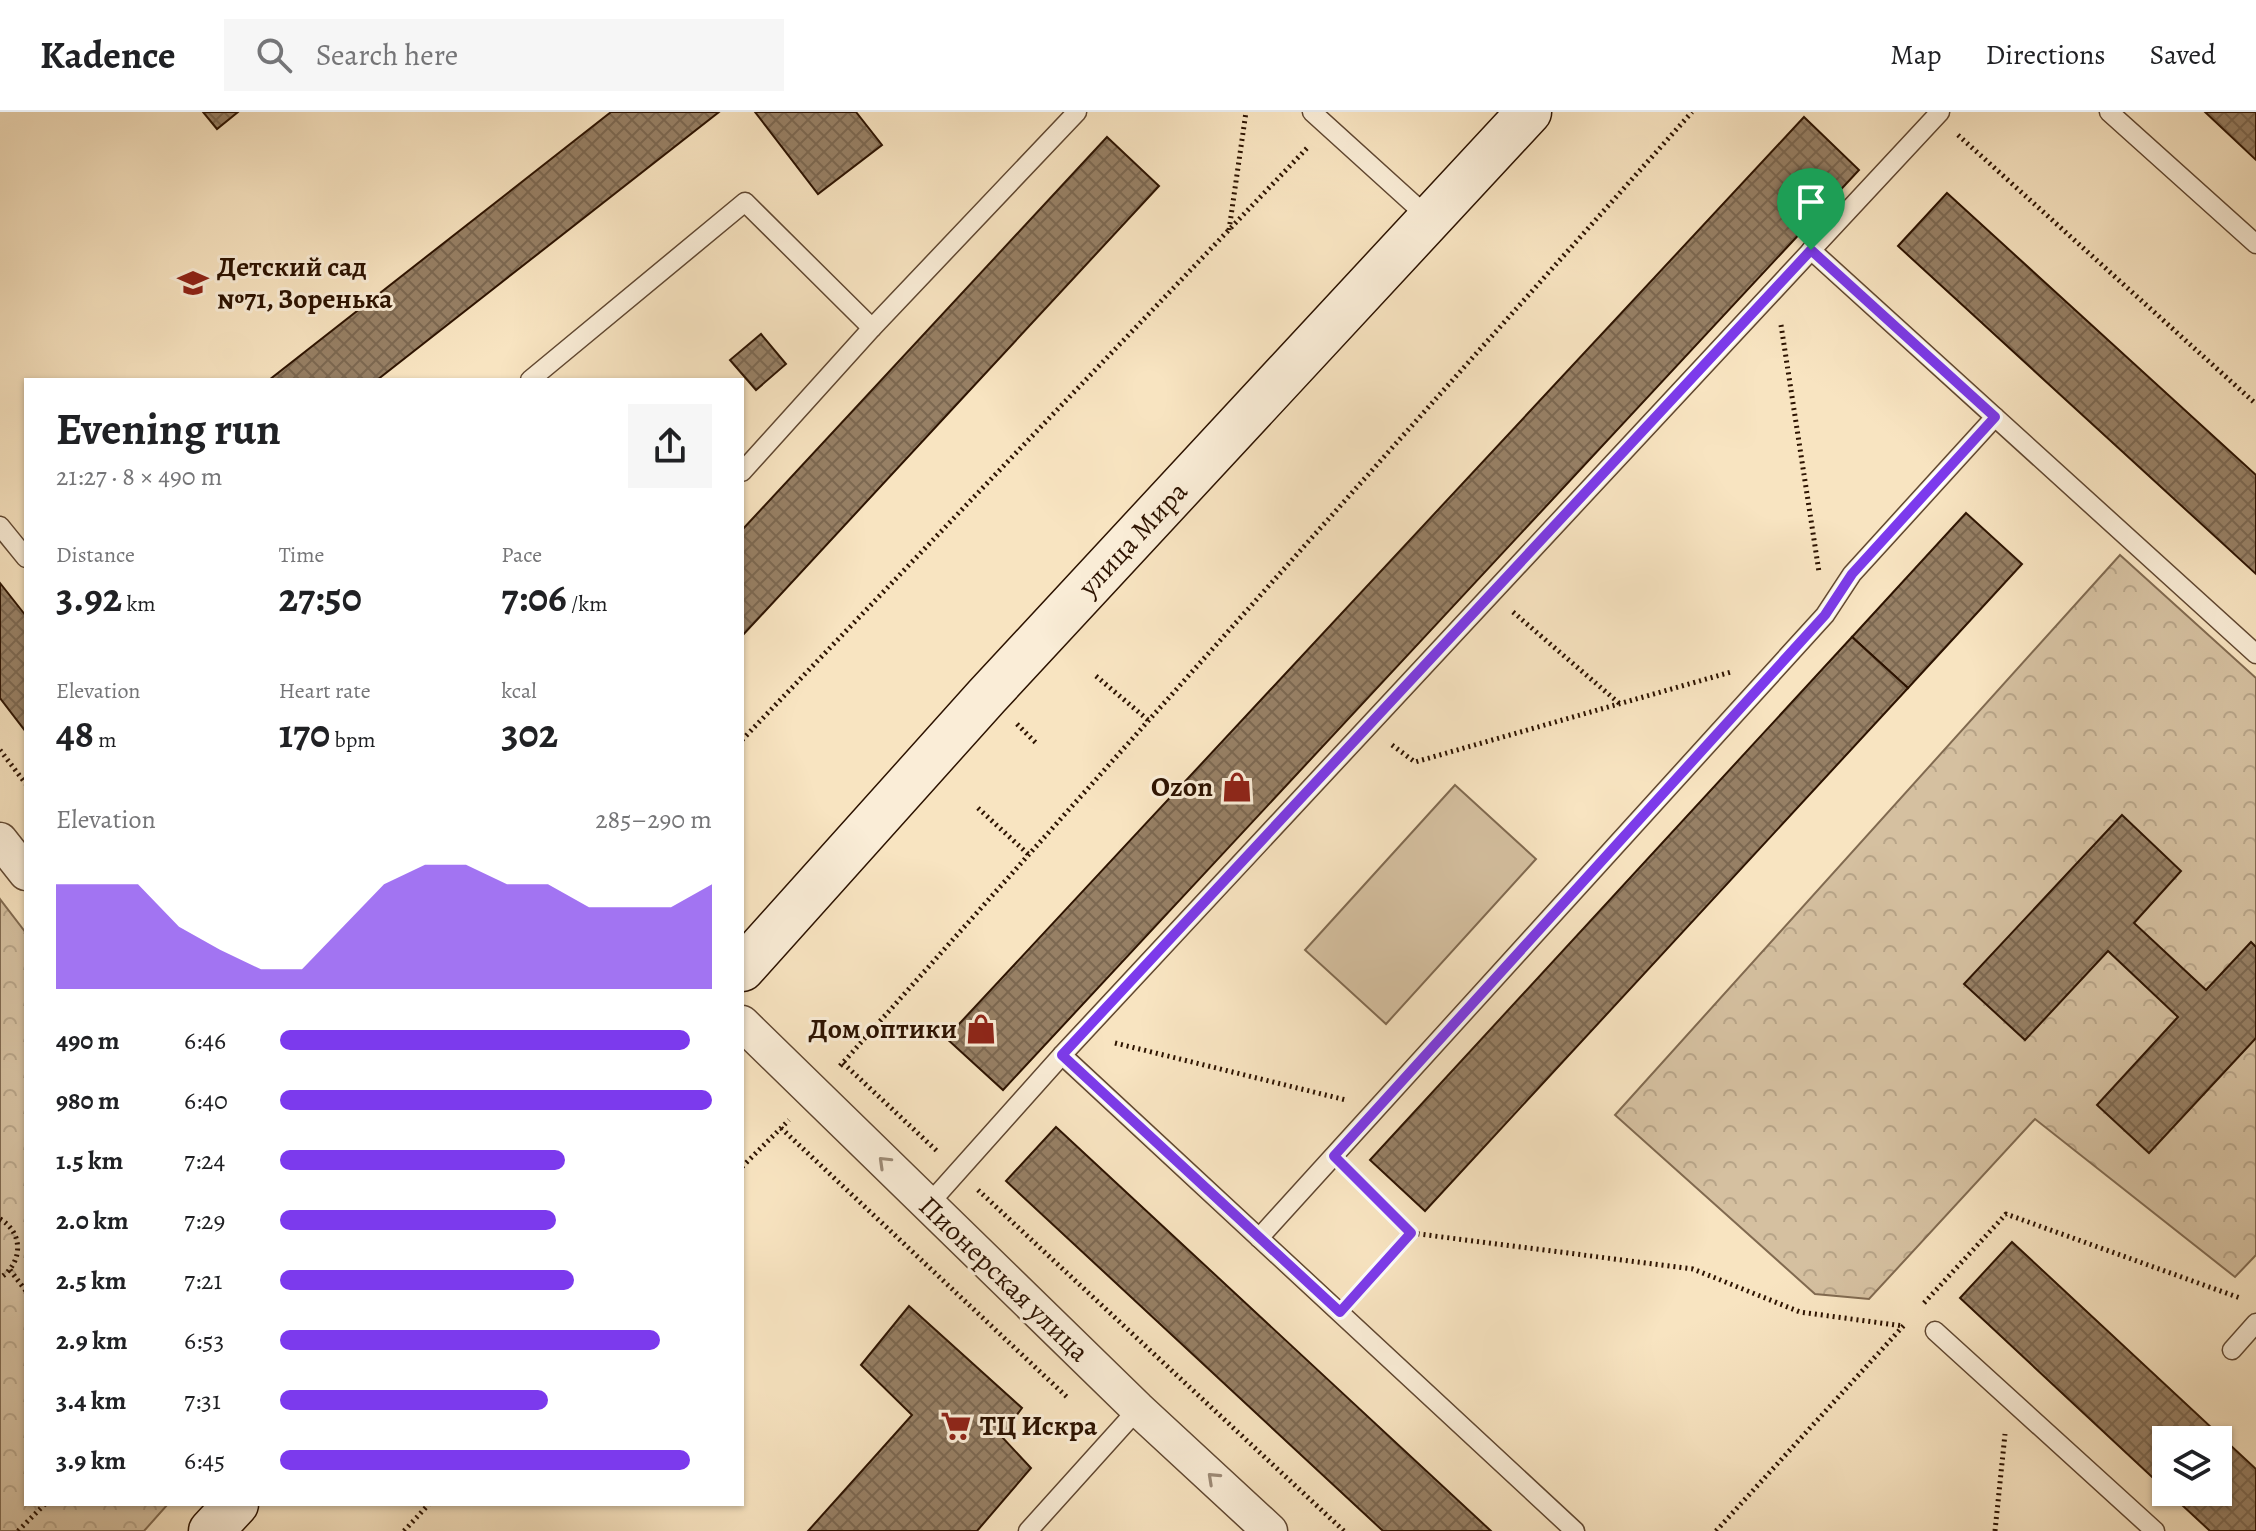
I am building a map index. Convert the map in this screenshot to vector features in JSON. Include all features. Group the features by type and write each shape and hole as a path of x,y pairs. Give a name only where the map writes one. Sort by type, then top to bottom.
{"street":[{"name":"улица Мира","path":"744,967 987,696 1529,112"},
{"path":"0,840 24,870"},
{"name":"Пионерская улица","path":"744,1025 1138,1409 1270,1531"},
{"path":"211,1531 234,1506"}],"lane":[{"path":"744,470 872,328 1077,112"},
{"path":"1312,112 1430,219"},
{"path":"2109,112 2256,244"},
{"path":"928,1205 1081,1034 1938,114"},
{"path":"532,378 745,202 872,328"},
{"path":"1811,250 2256,654"},
{"path":"1259,1238 1790,655 1825,615 1852,574 1995,417"},
{"path":"0,526 24,556"},
{"path":"1062,1055 1575,1531"},
{"path":"2232,1350 2256,1323"},
{"path":"1935,1331 2155,1531"},
{"path":"1028,1531 1138,1409"}],"path":[{"path":"1229,230 1246,112"},
{"path":"744,1165 815,1095 1692,112"},
{"path":"1938,114 2256,404"},
{"path":"744,738 1327,126"},
{"path":"1776,288 1825,615"},
{"path":"1492,593 1621,705"},
{"path":"1368,727 1415,762 1790,655"},
{"path":"1096,676 1148,720"},
{"path":"0,750 24,781"},
{"path":"978,808 1028,854"},
{"path":"1081,1034 1378,1108"},
{"path":"843,1063 1344,1531"},
{"path":"781,1128 1112,1438"},
{"path":"1334,1156 1411,1233 1693,1269 1800,1312 1935,1331"},
{"path":"0,1219 14,1232 18,1243 18,1254 10,1270 0,1278"},
{"path":"1340,1312 1411,1233"},
{"path":"10,1270 24,1288"},
{"path":"1995,1531 2008,1397"},
{"path":"18,1531 43,1506"},
{"path":"404,1531 427,1506"}],"green space":[{"path":"2120,555 2256,678 2256,1255 2235,1277 2035,1119 1869,1299 1815,1294 1615,1115"},
{"path":"1455,785 1536,859 1386,1024 1305,950"},
{"path":"0,899 24,930 24,1506 166,1506 144,1531 0,1531"}],"building":[{"path":"203,112 238,112 217,129"},
{"path":"611,112 719,112 380,378 272,378"},
{"path":"755,112 856,112 882,145 818,194"},
{"path":"2205,112 2256,112 2256,160"},
{"path":"1804,117 1859,170 1003,1090 946,1038"},
{"path":"1107,137 1159,186 744,634 744,528"},
{"path":"1947,193 2256,475 2256,574 1898,246"},
{"path":"761,334 786,364 756,390 730,360"},
{"path":"1966,513 2022,564 1908,688 1852,637"},
{"path":"0,583 24,613 24,729 0,698"},
{"path":"1852,637 1908,688 1425,1211 1370,1160"},
{"path":"2122,815 2181,871 2134,923 2206,990 2251,942 2256,947 2256,1038 2149,1153 2097,1105 2178,1017 2108,951 2025,1040 1964,984"},
{"path":"1056,1127 1491,1531 1383,1531 1006,1181"},
{"path":"2012,1242 2210,1426 2152,1426 2152,1477 1960,1298"},
{"name":"ТЦ Искра","path":"909,1306 1022,1408 1001,1436 1031,1468 977,1531 808,1531 912,1415 861,1365"},
{"path":"2232,1447 2256,1469 2256,1531 2210,1531 2183,1506 2232,1506"}],"place":[{"name":"Детский сад №71, Зоренька","path":"193,283"},
{"name":"Ozon","path":"1237,787"},
{"name":"Дом оптики","path":"981,1029"},
{"name":"ТЦ Искра","path":"956,1426"}],"route":[{"path":"1811,250 1995,417 1852,574 1825,615 1334,1156 1411,1233 1340,1312 1062,1055 1811,250"}]}
